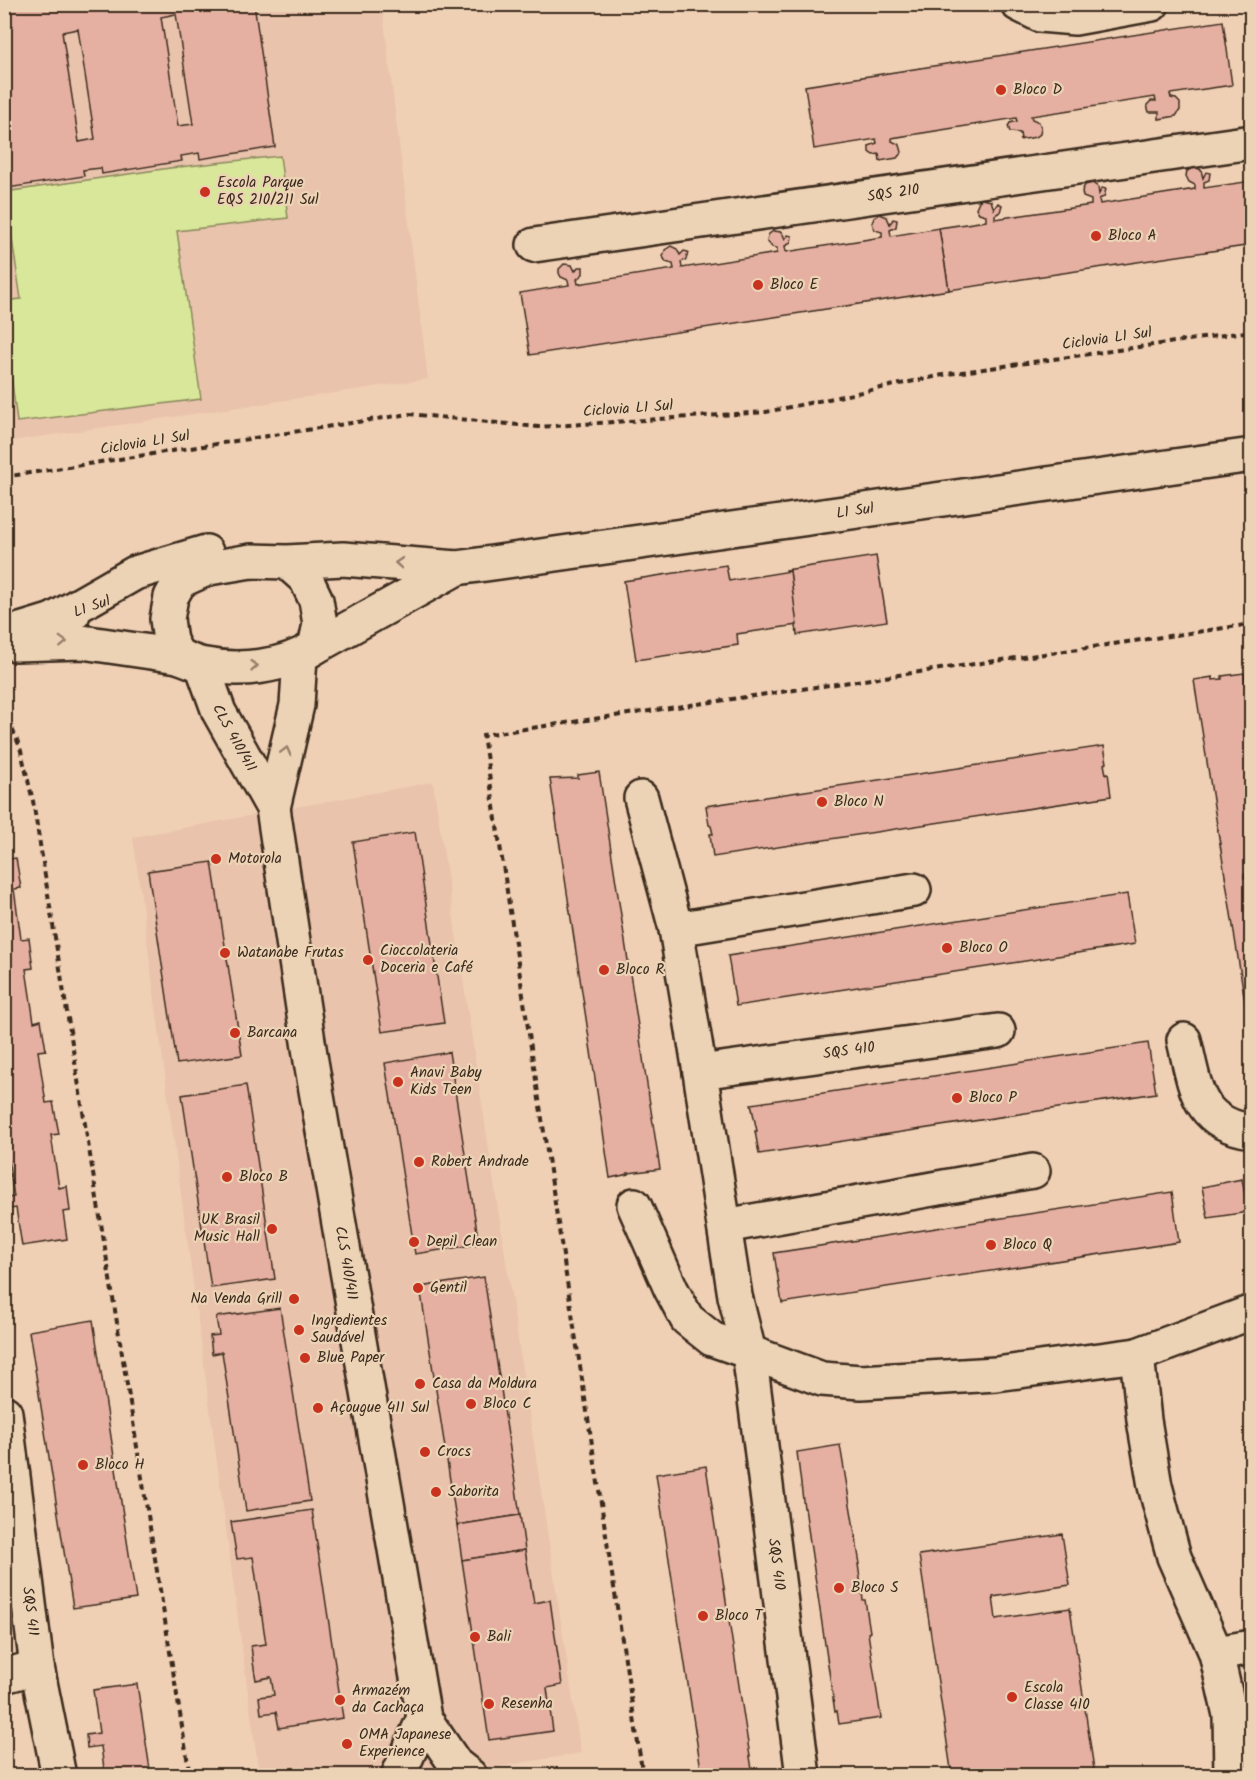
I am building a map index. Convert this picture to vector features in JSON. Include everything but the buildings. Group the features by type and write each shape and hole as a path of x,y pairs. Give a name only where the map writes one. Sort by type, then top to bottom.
{"street":[{"path":"1018,4 1040,15 1075,18 1152,4"},
{"name":"SQS 210","path":"534,245 1251,142"},
{"name":"L1 Sul","path":"287,562 343,559 457,568 1251,455"},
{"path":"51,621 135,573 229,545 308,541 343,559"},
{"path":"251,561 287,562 306,579 316,600 320,624 308,652 261,666 226,668 190,660 170,641 167,619 171,597 180,581 209,568 251,561"},
{"name":"L1 Sul","path":"308,652 457,568"},
{"name":"L1 Sul","path":"4,635 137,591 180,581"},
{"name":"L1 Sul","path":"4,645 82,642 190,660"},
{"name":"CLS 410/411","path":"273,808 308,652"},
{"name":"CLS 410/411","path":"190,660 273,808 311,1061 424,1718"},
{"name":"SQS 410","path":"641,798 676,929 735,1296 749,1352 803,1776"},
{"path":"676,929 914,890"},
{"name":"SQS 410","path":"700,1072 998,1031"},
{"path":"1184,1040 1198,1097 1209,1113 1227,1126 1251,1131"},
{"path":"725,1226 1033,1171"},
{"path":"634,1205 671,1289 687,1319 712,1339 822,1379 861,1382 996,1374 1137,1355 1251,1312"},
{"path":"1137,1355 1144,1420 1174,1557 1216,1653 1230,1715 1231,1776"},
{"name":"SQS 411","path":"5,1413 37,1667 58,1776"},
{"path":"1216,1653 1251,1647"},
{"path":"4,1676 37,1667"},
{"path":"398,1776 424,1718"},
{"path":"424,1718 456,1765 470,1776"}],"path":[{"name":"Ciclovia L1 Sul","path":"4,477 409,414 538,427 766,412 948,374 1251,331"},
{"path":"4,710 20,747 33,801 190,1776"}],"shaded area":[{"name":"Escola Parque EQS 210/211 Sul","path":"5,5 382,5 428,379 5,442"},
{"path":"433,782 581,1753 449,1775 259,1775 133,837"}],"green space":[{"path":"280,156 288,218 177,231 201,399 17,422 4,301 21,299 5,192 170,168"}],"place":[{"name":"Bloco D","path":"1001,90"},
{"name":"Escola Parque EQS 210/211 Sul","path":"205,192"},
{"name":"Bloco A","path":"1096,236"},
{"name":"Bloco E","path":"758,285"},
{"name":"Bloco N","path":"822,802"},
{"name":"Motorola","path":"216,859"},
{"name":"Bloco O","path":"947,948"},
{"name":"Watanabe Frutas","path":"225,953"},
{"name":"Cioccolateria Doceria e Café","path":"368,960"},
{"name":"Bloco R","path":"604,970"},
{"name":"Barcana","path":"235,1033"},
{"name":"Anavi Baby Kids Teen","path":"398,1082"},
{"name":"Bloco P","path":"957,1098"},
{"name":"Robert Andrade","path":"419,1162"},
{"name":"Bloco B","path":"227,1177"},
{"name":"UK Brasil Music Hall","path":"272,1229"},
{"name":"Depil Clean","path":"414,1242"},
{"name":"Bloco Q","path":"991,1245"},
{"name":"Gentil","path":"418,1288"},
{"name":"Na Venda Grill","path":"294,1299"},
{"name":"Ingredientes Saudável","path":"299,1330"},
{"name":"Blue Paper","path":"305,1358"},
{"name":"Casa da Moldura","path":"420,1384"},
{"name":"Bloco C","path":"471,1404"},
{"name":"Açougue 411 Sul","path":"318,1408"},
{"name":"Crocs","path":"425,1452"},
{"name":"Bloco H","path":"83,1465"},
{"name":"Saborita","path":"436,1492"},
{"name":"Bloco S","path":"839,1588"},
{"name":"Bloco T","path":"703,1616"},
{"name":"Bali","path":"475,1637"},
{"name":"Escola Classe 410","path":"1012,1697"},
{"name":"Armazém da Cachaça","path":"340,1700"},
{"name":"Resenha","path":"489,1704"},
{"name":"OMA Japanese Experience","path":"347,1744"}]}
